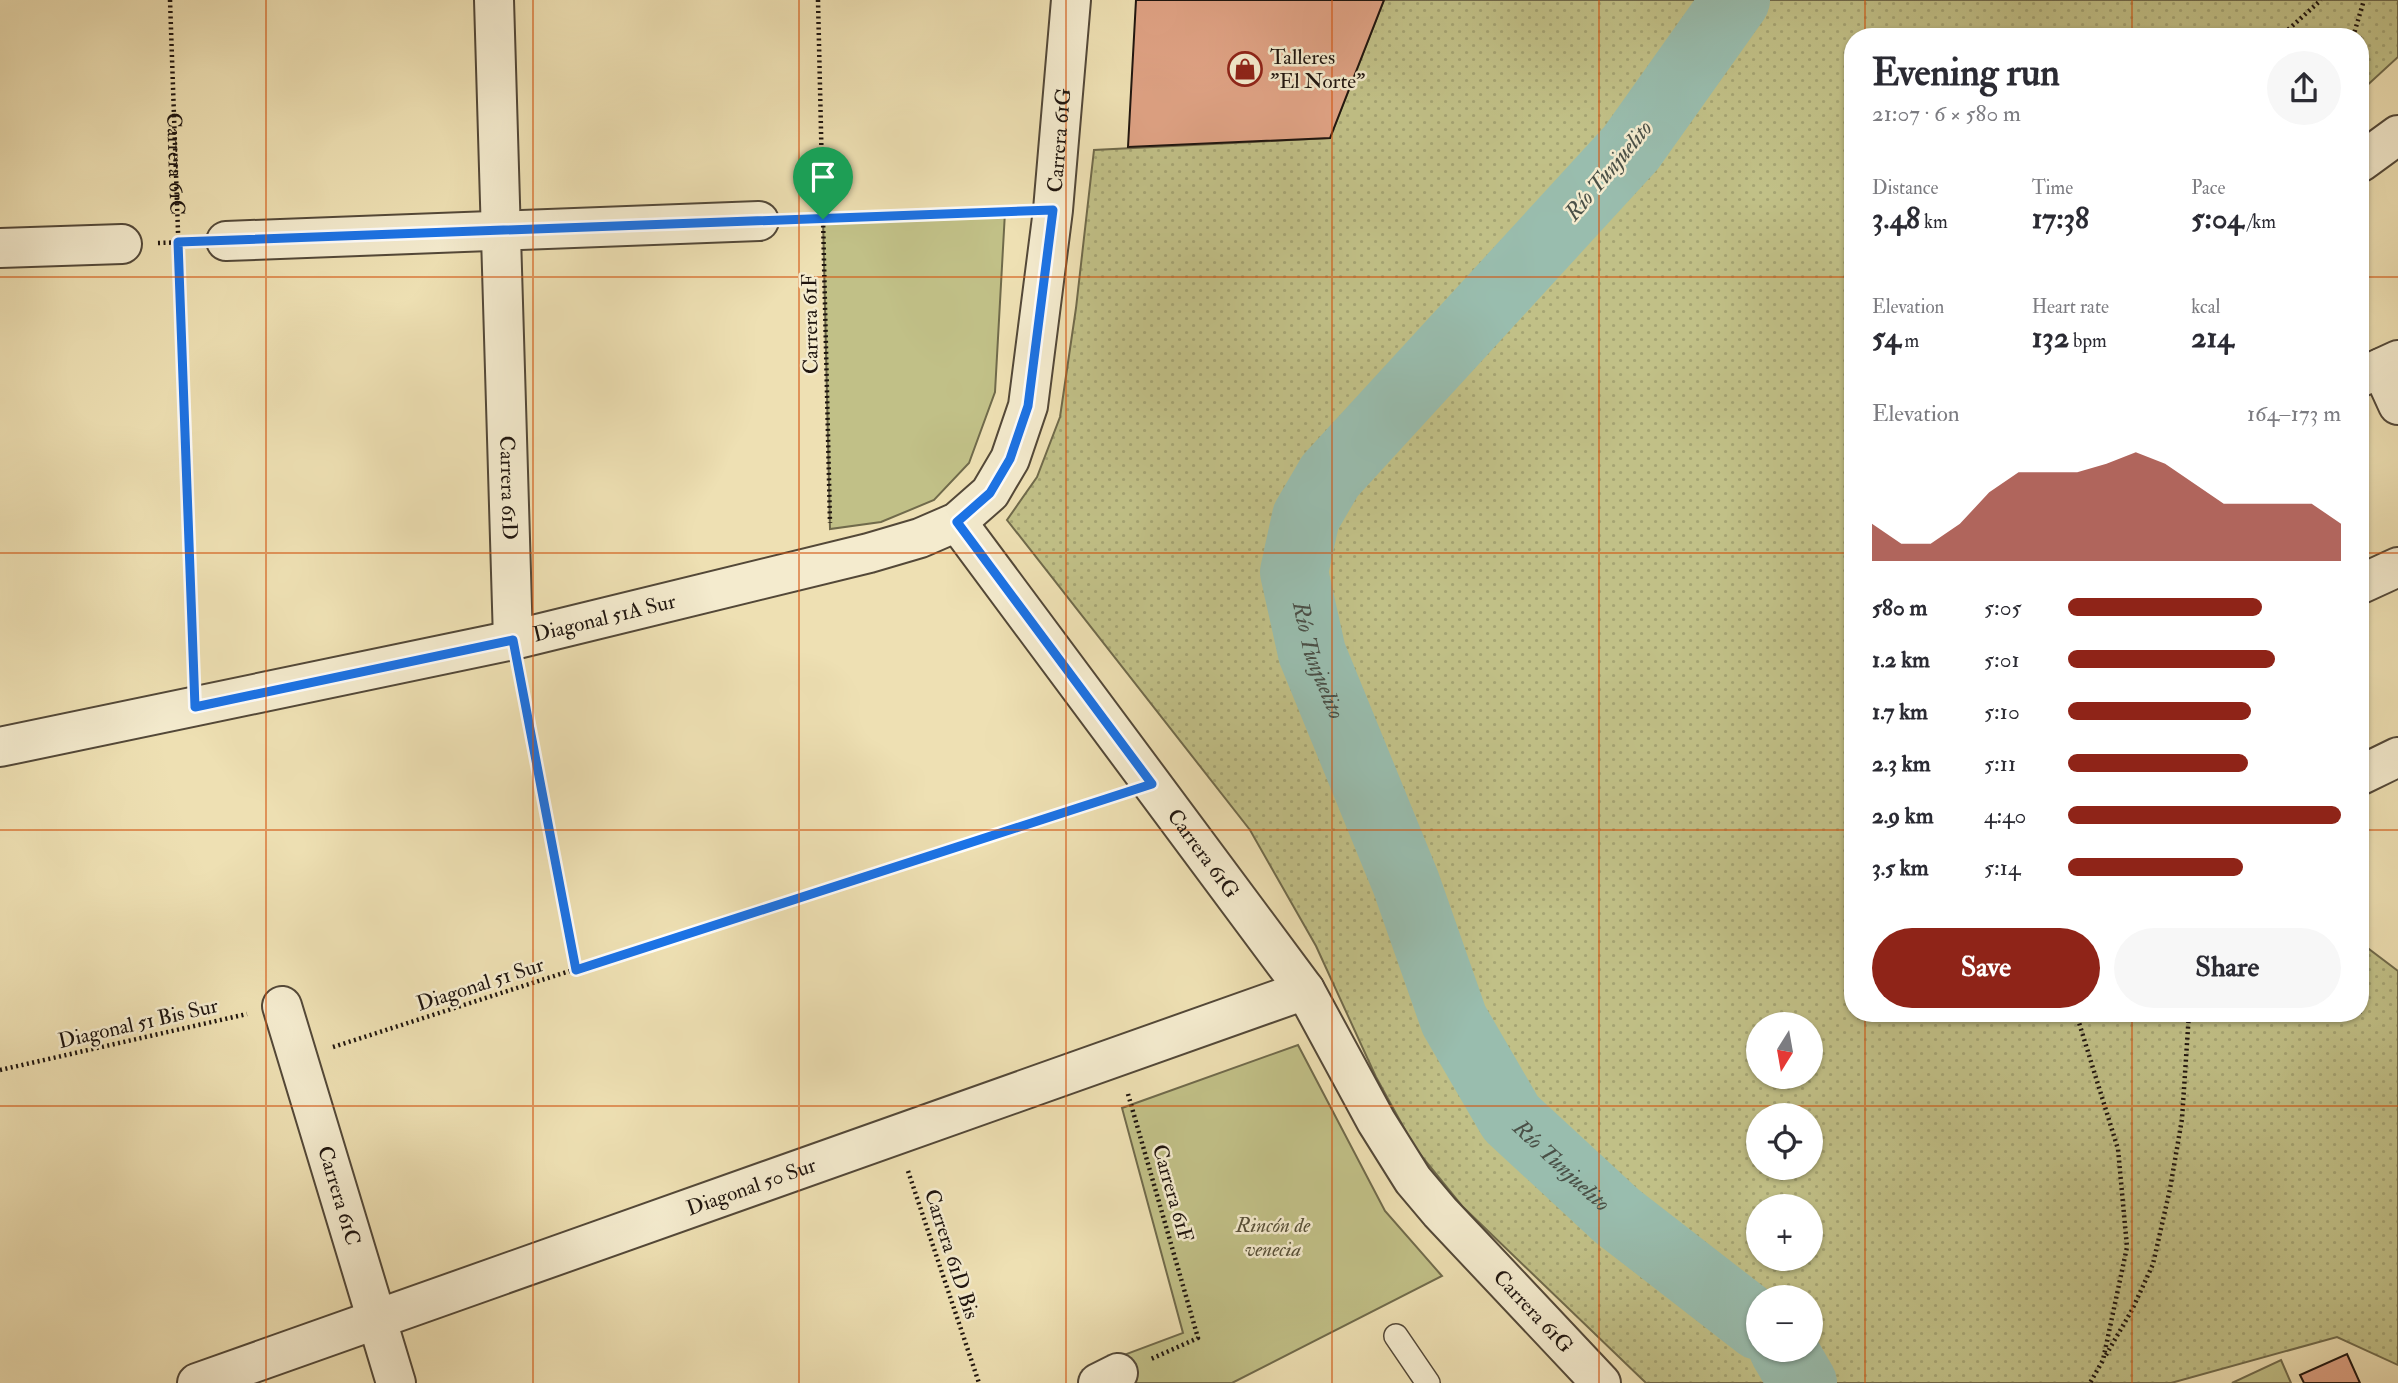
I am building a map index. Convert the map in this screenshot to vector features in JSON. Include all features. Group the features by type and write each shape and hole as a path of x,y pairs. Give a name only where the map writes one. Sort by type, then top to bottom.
{"street":[{"name":"Carrera 61D","path":"494,0 513,640"},
{"name":"Carrera 61G","path":"1071,0 1053,210 1028,406 1010,459 990,493 957,522 1305,990 1376,1121 1413,1180 1449,1222 1601,1383"},
{"path":"2369,156 2398,135"},
{"path":"226,241 759,221"},
{"path":"0,248 122,244"},
{"path":"2380,368 2398,405"},
{"name":"Diagonal 51A Sur","path":"0,747 513,640 831,562 920,538 957,522"},
{"path":"2369,580 2398,567"},
{"path":"2369,771 2398,757"},
{"name":"Diagonal 50 Sur","path":"197,1383 1305,990"},
{"name":"Carrera 61C","path":"282,1006 396,1383"}],"lane":[{"path":"1396,1336 1428,1383"}],"path":[{"name":"Carrera 61C","path":"170,0 195,707"},
{"name":"Carrera 61F","path":"818,0 831,562"},
{"path":"2290,28 2321,0"},
{"path":"2356,28 2364,0"},
{"path":"759,221 1053,210"},
{"path":"122,244 226,241"},
{"path":"513,640 576,970"},
{"name":"Diagonal 51 Sur","path":"298,1058 1152,784"},
{"name":"Diagonal 51 Bis Sur","path":"0,1070 282,1006"},
{"path":"2079,1022 2118,1149 2127,1247 2103,1360"},
{"path":"2090,1383 2132,1310 2153,1264 2182,1119 2188,1022"},
{"name":"Carrera 61F","path":"1108,1378 1198,1338 1117,1057"},
{"name":"Carrera 61D Bis","path":"896,1135 979,1383"}],"green space":[{"path":"1384,0 2398,0 2398,57 2369,84 2369,28 1844,28 1844,1022 2369,1022 2369,949 2398,971 2398,1365 2337,1337 2171,1383 1646,1383 1462,1206 1415,1148 1376,1077 1316,946 1250,830 1007,520 1037,477 1060,417 1076,308 1094,150 1330,138"},
{"path":"1005,212 995,392 969,463 934,500 881,522 830,529 823,218"},
{"name":"Rincón de venecia","path":"1298,1045 1385,1211 1442,1276 1232,1383 1120,1383 1113,1359 1183,1333 1122,1108"},
{"path":"2281,1360 2291,1383 2232,1383"}],"building":[{"name":"Talleres \"El Norte\"","path":"1136,0 1384,0 1330,138 1128,147"},
{"path":"2347,1354 2360,1383 2304,1383 2300,1375"}],"waterway":[{"name":"Río Tunjuelito","path":"1736,0 1631,148 1330,476 1306,517 1294,572 1312,653 1406,883 1454,1020 1511,1118 1617,1216 1746,1316"},
{"name":"Río Tunjuelito","path":"1791,1362 1803,1383"}],"place":[{"name":"Talleres \"El Norte\"","path":"1245,69"}],"route":[{"path":"1053,210 1028,406 1010,459 990,493 957,522 1152,784 576,970 513,640 195,707 178,242 823,219 1053,210"}]}
